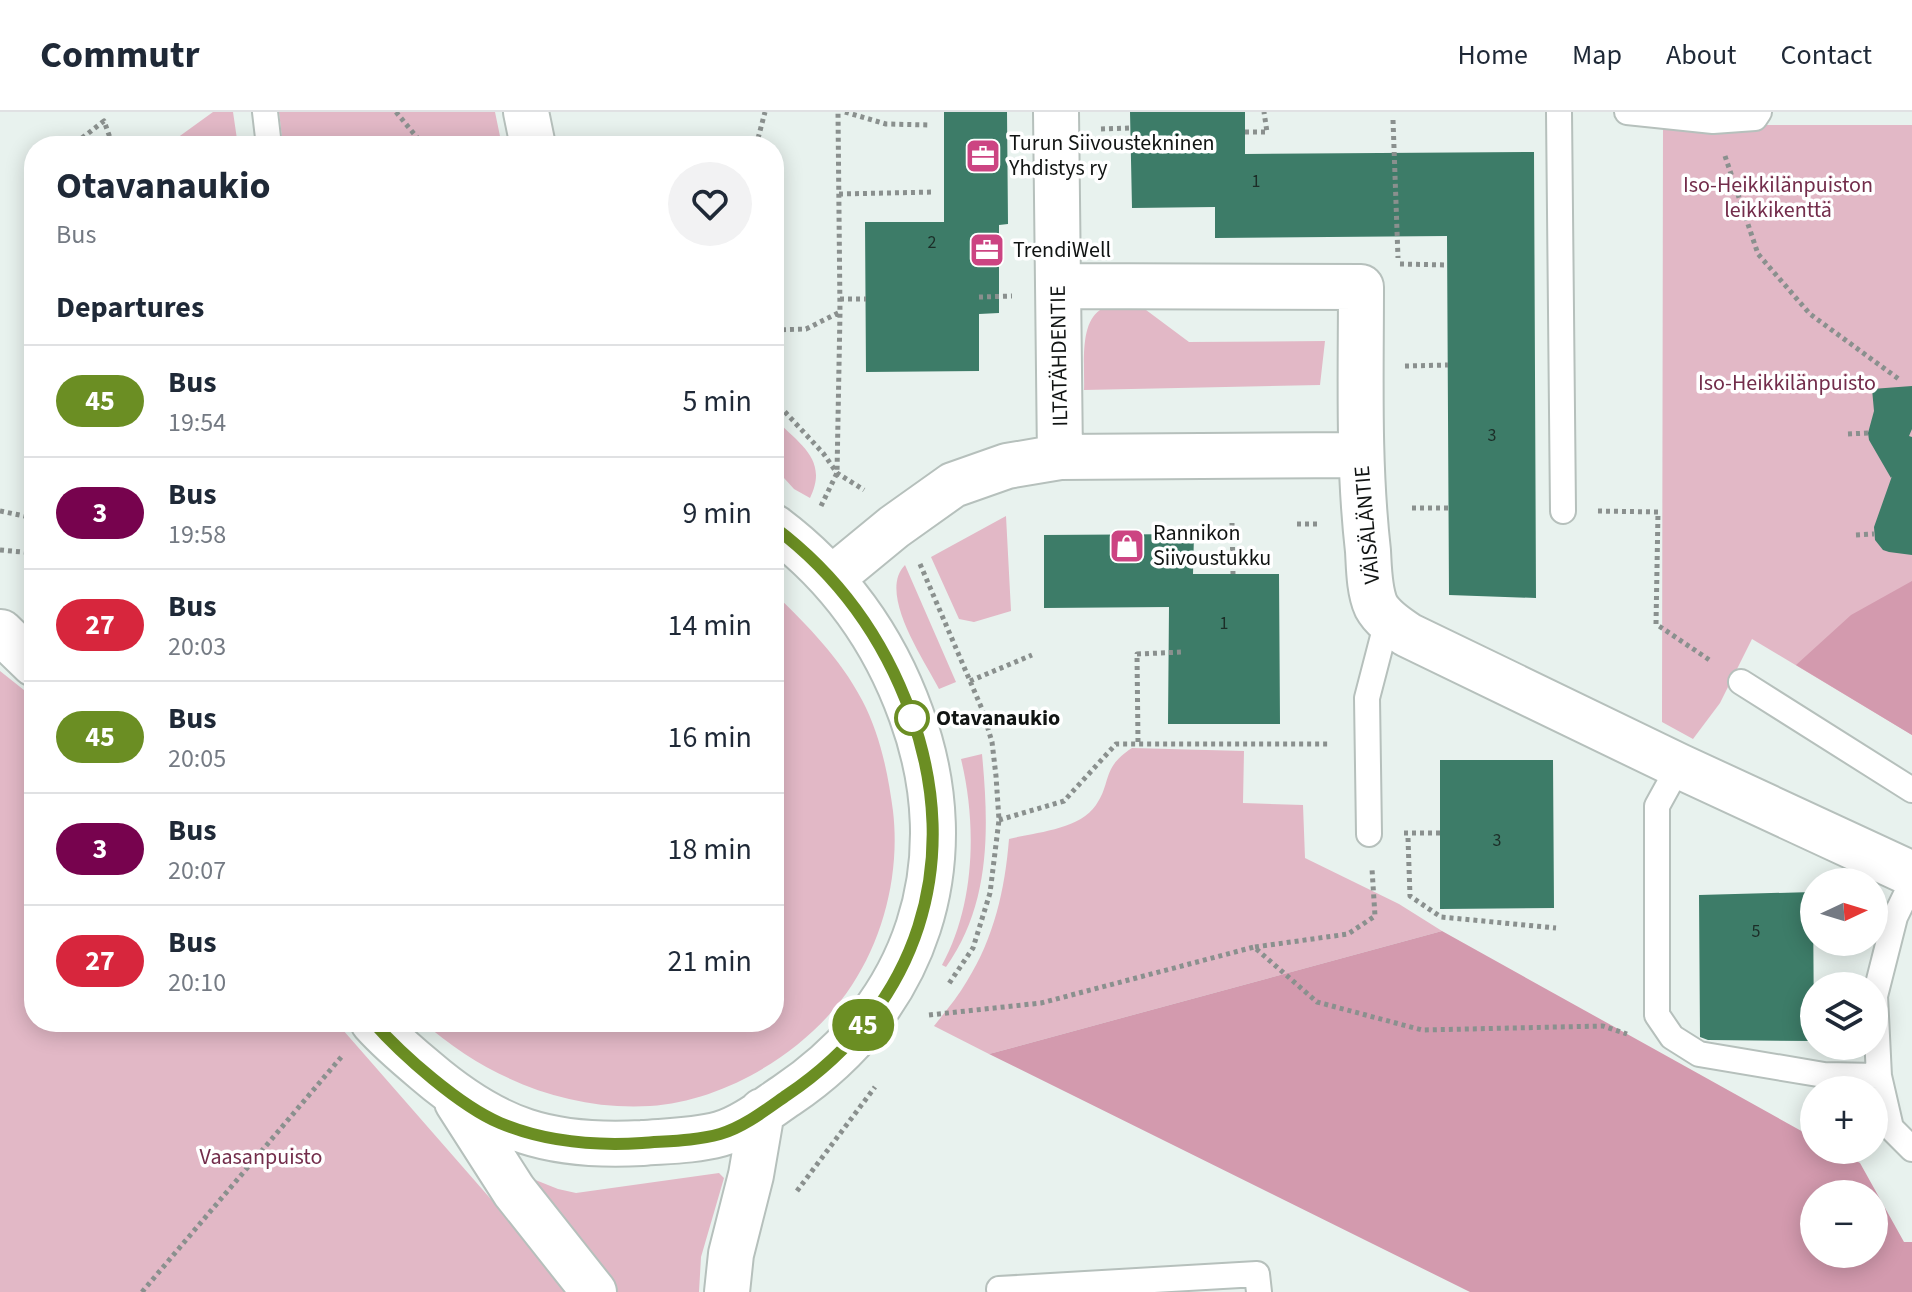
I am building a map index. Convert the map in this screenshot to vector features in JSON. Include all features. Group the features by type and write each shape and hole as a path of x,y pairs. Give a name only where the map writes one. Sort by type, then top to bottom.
{"street":[{"path":"526,112 531,136"},
{"name":"ILTATÄHDENTIE","path":"1060,457 1058,286 1074,120"},
{"path":"1058,286 1361,287 1361,455"},
{"name":"VÄISÄLÄNTIE","path":"832,578 894,527 953,485 1007,466 1060,457 1361,455 1371,586 1376,605 1387,621"},
{"path":"384,1032 451,1093 497,1122 523,1132 574,1142 619,1144 690,1140 722,1133 805,1083 853,1037 882,1001 909,955 922,918 932,872 933,806 919,735 899,681 872,631 832,578 784,536"},
{"path":"1387,621 1408,635 1679,766 1912,874"},
{"path":"0,632 24,634"},
{"path":"0,632 24,655"},
{"path":"451,1093 514,1191 594,1292"},
{"path":"727,1292 731,1254 751,1175 762,1111"}],"lane":[{"path":"265,112 268,136"},
{"path":"1559,112 1563,511"},
{"path":"1627,112 1713,121 1755,118 1759,112"},
{"path":"1369,834 1367,698 1387,621"},
{"path":"1741,682 1912,790"},
{"path":"1679,766 1657,806 1657,1015 1672,1037 1699,1054 1824,1075 1879,1076 1875,996 1895,917 1912,882"},
{"path":"1888,1115 1891,1128 1912,1149"},
{"path":"999,1289 1257,1274 1259,1292"}],"path":[{"path":"396,112 416,136"},
{"path":"759,136 765,112"},
{"path":"837,473 840,312 838,112"},
{"path":"845,112 886,124 931,125"},
{"path":"1245,132 1267,132 1264,112"},
{"path":"1074,120 1130,128"},
{"path":"1383,245 1398,245 1393,120"},
{"path":"85,136 104,121 109,136"},
{"path":"1713,121 1758,254 1810,314 1900,380"},
{"path":"839,194 934,192"},
{"path":"1399,264 1447,265"},
{"path":"979,297 999,296"},
{"path":"840,299 866,299"},
{"path":"784,330 806,329 840,312"},
{"path":"1403,366 1448,365"},
{"path":"784,411 837,473 870,494"},
{"path":"1848,434 1868,433"},
{"path":"1403,508 1448,508"},
{"path":"0,511 24,516"},
{"path":"1563,511 1658,512 1656,624 1741,682"},
{"path":"1232,523 1233,574"},
{"path":"1856,535 1874,534"},
{"path":"0,550 24,552"},
{"path":"1138,742 1137,654 1183,652"},
{"path":"970,681 1032,655"},
{"path":"999,820 1064,801 1116,744 1368,744"},
{"path":"1440,833 1408,833 1410,896 1441,917 1556,928"},
{"path":"929,1015 1041,1003 1254,947 1348,934 1375,916 1369,834"},
{"path":"1254,947 1317,1002 1422,1030 1603,1026 1626,1034 1672,1037"},
{"path":"142,1292 334,1062 366,1032"}],"green space":[{"path":"213,112 233,112 237,136 180,136"},
{"path":"279,112 495,112 500,136 282,136"},
{"name":"Iso-Heikkilänpuisto","path":"1663,125 1912,125 1912,735 1752,639 1720,703 1693,739 1662,722"},
{"path":"1138,304 1189,342 1325,341 1320,385 1084,390 1084,347 1093,317 1109,307"},
{"path":"784,428 808,453 816,473 810,498 794,489 784,478"},
{"path":"1006,516 1011,611 974,622 959,619 931,557"},
{"path":"905,565 956,682 939,689 906,627 900,609 898,577"},
{"path":"784,603 844,670 862,700 882,754 893,811 894,856 888,901 864,966 835,1008 814,1030 764,1068 708,1094 650,1106 588,1103 558,1096 500,1074 435,1032 784,1032"},
{"name":"Vaasanpuisto","path":"0,671 24,690 24,1032 345,1032 572,1292 0,1292"},
{"path":"1132,748 1244,751 1243,803 1303,805 1305,858 1399,904 1442,931 989,1054 934,1026 963,987 984,948 1001,895 1009,839 1056,829 1079,820 1096,805 1111,769"},
{"path":"982,754 986,810 984,865 972,918 946,967 942,965 961,917 970,864 969,811 961,759"},
{"path":"719,1173 724,1178 701,1257 699,1292 618,1292 564,1229 528,1177 576,1193"}],"shaded area":[{"path":"1912,581 1912,735 1796,665 1851,615"},
{"path":"1442,931 1800,1130 1800,1164 1861,1164 1869,1180 1800,1180 1800,1268 1888,1268 1888,1213 1904,1242 1912,1242 1912,1292 1470,1292 989,1054"}],"building":[{"path":"944,112 1007,112 1008,224 999,225 999,313 979,314 979,371 866,372 865,222 944,222"},
{"path":"1130,112 1245,112 1245,154 1534,152 1536,598 1449,595 1447,236 1215,238 1215,207 1132,208"},
{"path":"1912,386 1912,429 1909,436 1912,437 1912,555 1883,550 1875,540 1874,527 1892,476 1869,440 1868,433 1874,411 1872,389"},
{"path":"1194,534 1193,574 1279,574 1280,724 1168,724 1169,607 1044,608 1044,535"},
{"path":"1440,760 1553,760 1554,908 1440,909"},
{"path":"1800,892 1800,956 1813,956 1814,972 1800,972 1800,1041 1708,1040 1700,1037 1699,895"}],"bus line":[{"name":"45","path":"384,1032 451,1093 497,1122 523,1132 574,1142 619,1144 690,1140 722,1133 742,1124 805,1083 853,1037 882,1001 909,955 922,918 932,872 933,806 928,771 919,735 899,681 872,631 832,578 784,535"}],"place":[{"name":"Turun Siivoustekninen Yhdistys ry","path":"983,156"},
{"name":"TrendiWell","path":"987,250"},
{"name":"Rannikon Siivoustukku","path":"1127,546"},
{"name":"Otavanaukio","path":"912,718"}],"park label":[{"name":"Iso-Heikkilänpuiston leikkikenttä","path":"1778,198"}]}
